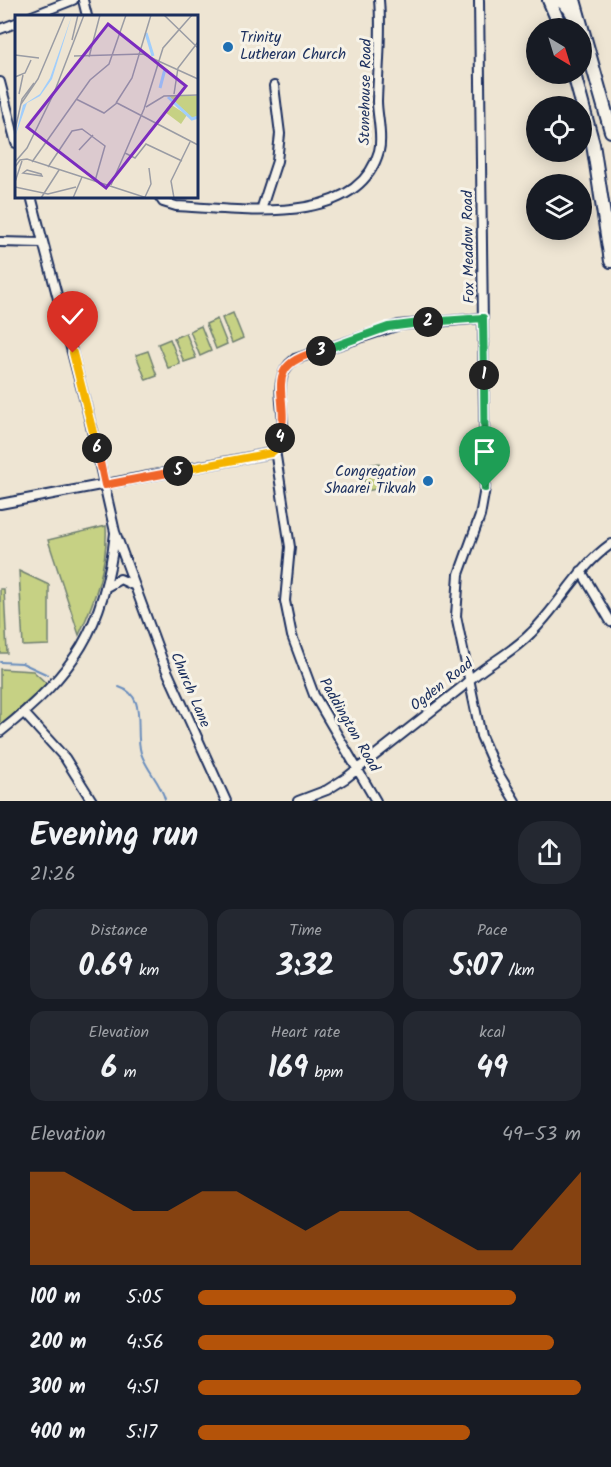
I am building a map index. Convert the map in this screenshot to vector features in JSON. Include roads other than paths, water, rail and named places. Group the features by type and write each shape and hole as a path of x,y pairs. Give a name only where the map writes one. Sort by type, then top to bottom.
{"highway":[{"path":"549,0 557,18"},
{"path":"559,0 561,18"},
{"path":"559,0 569,8 575,18"},
{"path":"574,0 579,18"},
{"path":"592,65 611,131"},
{"path":"577,84 594,150 611,261"}],"street":[{"path":"35,15 73,0"},
{"path":"83,0 87,15"},
{"name":"Stonehouse Road","path":"160,198 163,202 176,206 261,210 312,206 343,197 354,190 372,167 380,147 377,103 380,0"},
{"name":"Fox Meadow Road","path":"479,0 485,488 480,516 462,558 456,590 457,626 482,736 495,768 515,801"},
{"path":"0,29 15,23"},
{"path":"0,82 15,139"},
{"path":"261,210 277,161 280,134 274,86"},
{"name":"Church Lane","path":"31,198 88,412 115,532 163,662 226,801"},
{"path":"0,242 42,243"},
{"path":"0,504 275,450 283,423 280,380 285,368 295,359 399,325 483,318"},
{"name":"Paddington Road","path":"275,450 290,547 285,601 291,636 314,695 376,801"},
{"path":"0,732 50,689 78,652 98,616 108,586 115,532"},
{"name":"Ogden Road","path":"298,801 327,790 470,678 507,655 532,632 581,571 611,544"},
{"path":"581,571 611,622"},
{"path":"108,586 120,579 136,587"},
{"path":"24,713 65,758 92,801"}],"waterway":[{"path":"0,662 22,663 48,675"},
{"path":"119,687 128,691 134,698 137,706 141,753 165,799"}],"place":[{"name":"Trinity Lutheran Church","path":"228,47"},
{"name":"Congregation Shaarei Tikvah","path":"428,481"}]}
